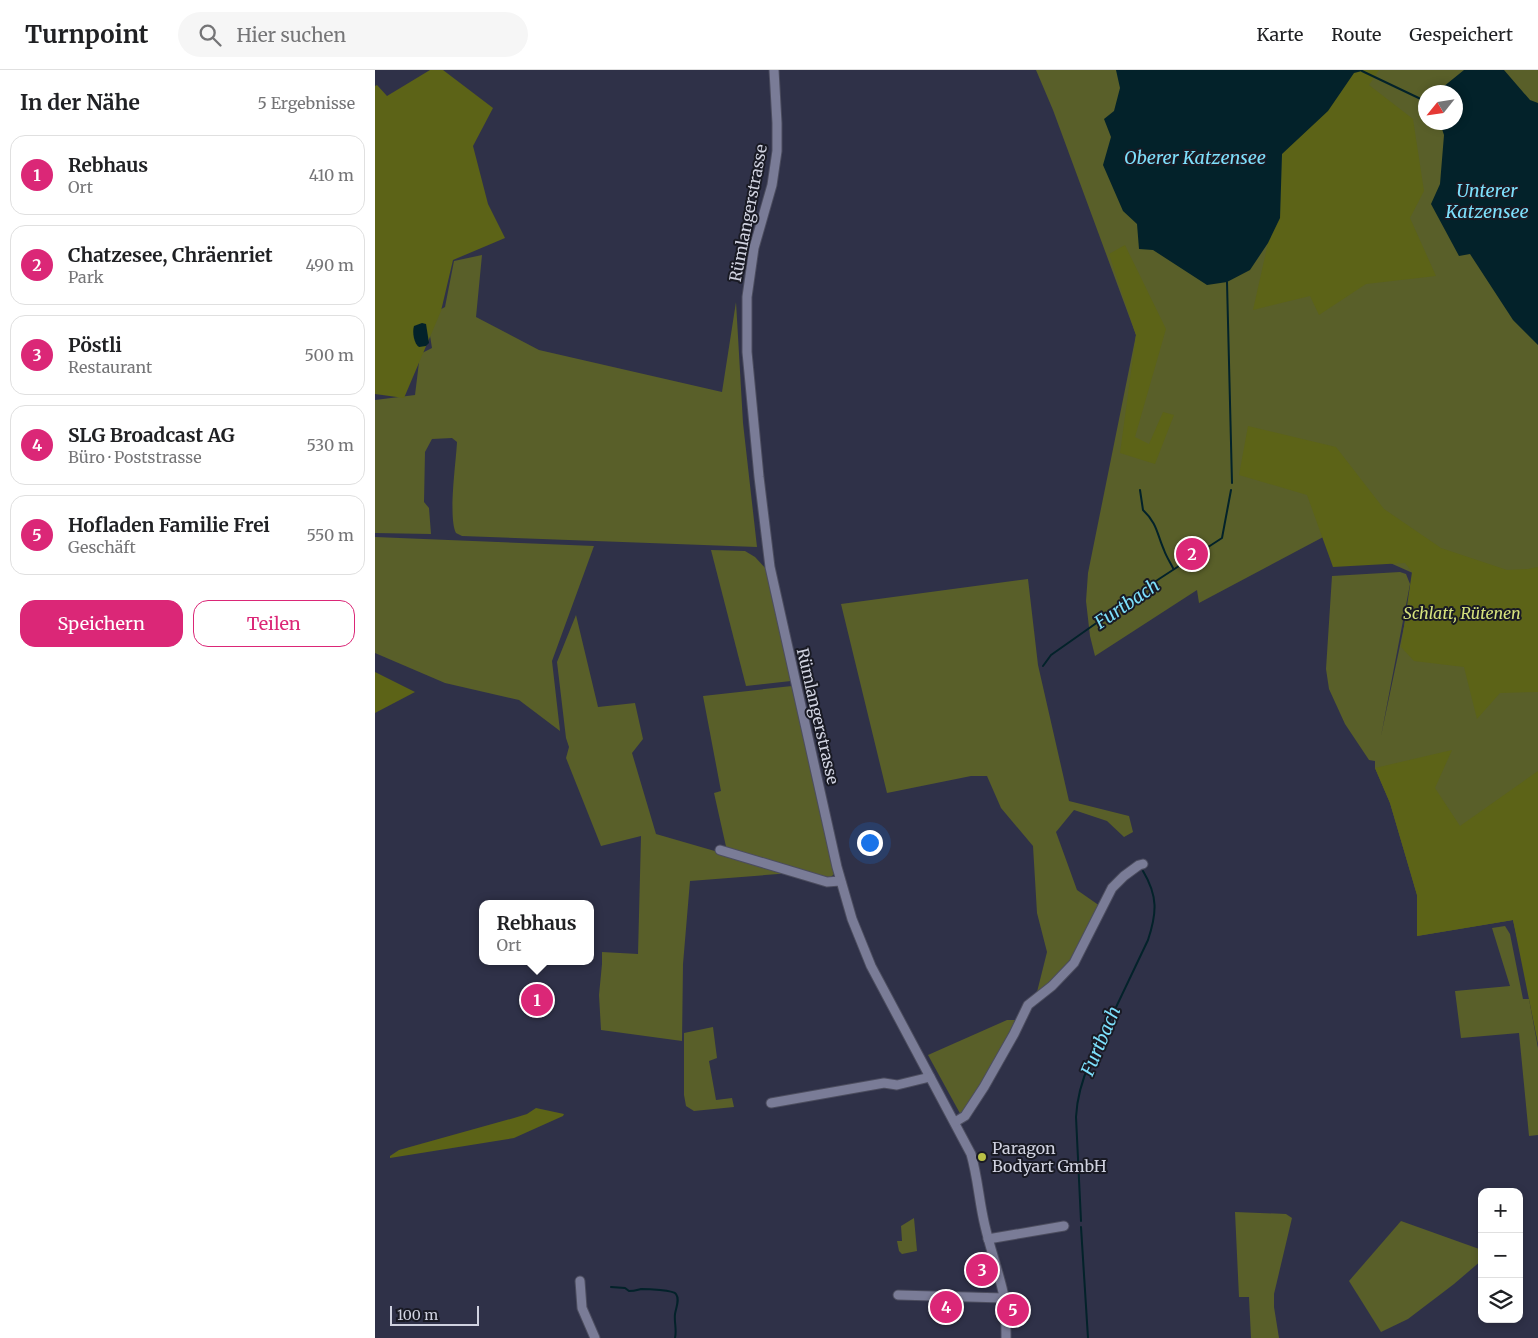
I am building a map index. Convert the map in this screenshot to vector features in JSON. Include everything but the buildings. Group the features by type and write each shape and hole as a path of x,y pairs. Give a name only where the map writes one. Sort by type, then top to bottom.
{"street":[{"name":"Rümlangerstrasse","path":"774,70 777,151 772,185 751,267 747,297 747,352 770,567 840,881 865,952 929,1077 968,1146 974,1163 988,1239 1004,1298 1006,1338"},
{"path":"720,850 827,882 840,881"},
{"path":"955,1122 965,1116 984,1087 1028,1005 1052,986 1075,962 1113,888 1124,876 1143,864"},
{"path":"771,1104 884,1083 897,1085 929,1077"},
{"path":"988,1239 1064,1226"},
{"path":"580,1281 582,1308 595,1338"},
{"path":"898,1295 1004,1298"}],"green space":[{"path":"430,70 443,70 493,108 473,146 488,204 505,238 453,260 441,311 404,398 375,394 375,86 377,85 387,96"},
{"path":"1036,70 1538,70 1538,1029 1513,920 1417,936 1417,895 1390,803 1375,768 1375,761 1369,760 1345,724 1329,689 1326,669 1332,576 1400,572 1406,574 1410,584 1381,736 1415,574 1327,535 1199,603 1197,590 1095,656 1090,636 1086,601 1088,573 1136,335 1053,110"},
{"path":"1362,70 1379,70 1369,85 1413,119 1424,191 1410,218 1436,276 1366,284 1319,315 1310,296 1253,310 1268,243 1280,218 1282,154 1340,94 1354,73"},
{"path":"1125,245 1166,329 1135,437 1149,444 1163,412 1174,415 1155,464 1120,453 1136,335 1109,254"},
{"path":"482,255 476,317 539,350 722,392 736,302 743,423 757,547 462,536 456,533 454,525 453,489 457,442 452,438 432,439 425,452 424,502 429,508 431,534 375,533 375,400 415,395 420,354 432,348 427,317 445,307 454,261"},
{"name":"Schlatt, Rütenen","path":"1248,426 1336,447 1384,509 1441,548 1507,570 1538,567 1538,692 1500,693 1477,719 1464,667 1414,661 1401,647 1412,572 1405,563 1333,567 1307,495 1239,475"},
{"path":"375,537 594,546 552,661 560,731 519,700 445,683 375,653"},
{"path":"711,550 745,551 755,557 768,571 791,681 746,686"},
{"path":"1028,579 1038,665 1069,801 1129,816 1133,832 1124,837 1107,821 1074,810 1056,832 1077,890 1100,906 1072,962 1036,996 1047,952 1037,913 1033,846 1001,808 987,776 971,776 887,793 841,604"},
{"path":"576,615 598,707 635,703 643,739 632,753 656,834 791,873 690,881 683,964 682,1041 601,1030 599,995 602,952 638,954 641,836 601,846 566,758 569,747 566,738 557,662"},
{"path":"375,672 415,692 375,713"},
{"path":"792,686 834,874 829,879 727,851 714,793 721,791 703,696"},
{"path":"1452,750 1435,788 1460,826 1538,771 1538,1044 1513,920 1417,936 1417,895 1390,803 1375,768"},
{"path":"1505,926 1510,934 1523,999 1529,999 1538,1048 1538,1135 1529,1136 1519,1033 1461,1038 1455,991 1510,986 1492,928"},
{"path":"1007,1020 1019,1020 962,1117 928,1055"},
{"path":"713,1027 717,1058 709,1061 716,1100 732,1098 734,1107 694,1111 686,1106 684,1095 684,1033"},
{"path":"536,1108 564,1114 514,1138 390,1158 399,1150 514,1118 527,1114"},
{"path":"1235,1212 1286,1214 1292,1218 1274,1294 1279,1338 1251,1338 1249,1297 1239,1297"},
{"path":"914,1218 917,1251 902,1254 899,1251 897,1241 902,1241 901,1226"},
{"path":"1401,1221 1478,1249 1478,1263 1408,1319 1381,1332 1349,1281"}],"water":[{"name":"Oberer Katzensee","path":"1116,70 1362,71 1354,73 1328,111 1282,154 1280,218 1268,243 1250,270 1227,282 1207,285 1153,250 1139,249 1137,224 1123,211 1103,165 1111,137 1104,119 1114,111 1120,88"},
{"name":"Unterer Katzensee","path":"1464,70 1504,70 1530,100 1538,103 1538,345 1513,320 1470,254 1459,256 1431,204 1440,184 1444,135 1442,130 1463,130 1463,85 1445,85"},
{"path":"422,323 426,324 429,343 426,346 419,347 415,341 413,329 414,326"}],"waterway":[{"path":"1362,71 1418,98"},
{"name":"Furtbach","path":"1227,282 1232,483"},
{"path":"1140,490 1143,510 1154,524 1173,568"},
{"name":"Furtbach","path":"1043,666 1051,655 1159,579 1222,538 1231,490"},
{"name":"Furtbach","path":"1081,1221 1077,1103 1082,1082 1090,1062 1151,930 1154,897 1143,871"},
{"name":"Furtbach","path":"1081,1227 1088,1338"},
{"path":"611,1287 625,1288 629,1291 641,1289 660,1290 676,1294 678,1301 675,1314 675,1338"}],"place":[{"name":"Chatzesee, Chräenriet","path":"1192,554"},
{"name":"Rebhaus","path":"537,1000"},
{"name":"Paragon Bodyart GmbH","path":"982,1157"},
{"name":"Pöstli","path":"982,1270"},
{"name":"SLG Broadcast AG","path":"946,1307"},
{"name":"Hofladen Familie Frei","path":"1013,1310"}]}
